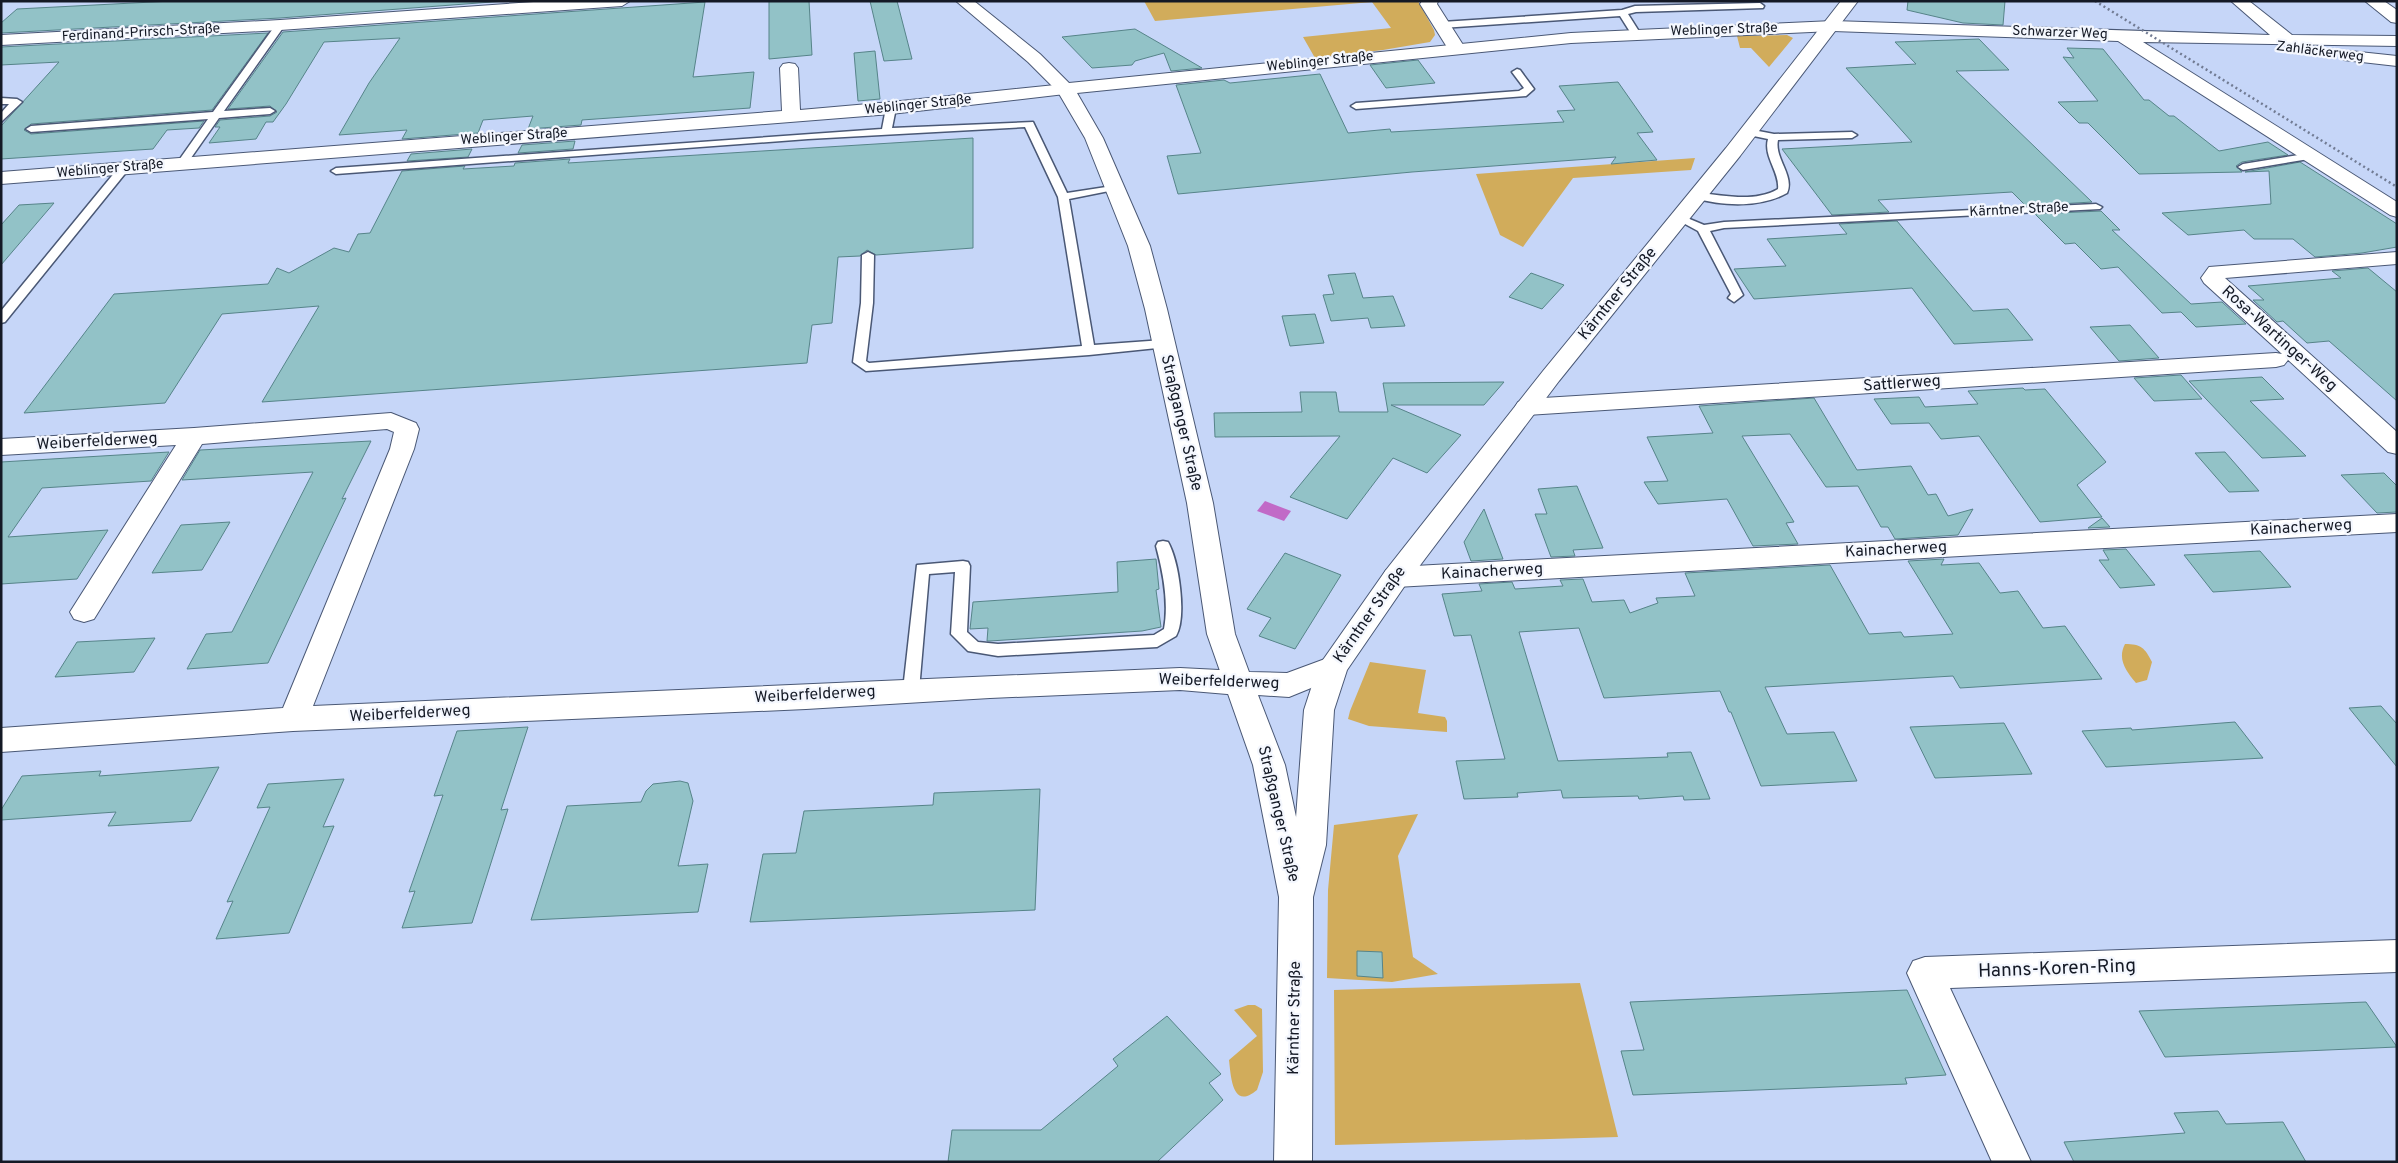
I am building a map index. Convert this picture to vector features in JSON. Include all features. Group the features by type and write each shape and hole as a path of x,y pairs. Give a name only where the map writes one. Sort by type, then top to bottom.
{"street":[{"name":"Ferdinand-Prirsch-Straße","path":"1,40 280,25 622,1"},
{"name":"Straßganger Straße","path":"964,1 1034,58 1065,89 1094,138 1139,246 1200,503 1221,634 1269,765 1296,897"},
{"name":"Kärntner Straße","path":"1293,1162 1296,897 1310,845 1319,710 1333,667 1396,577 1527,407 1698,196 1803,60 1833,26 1850,1"},
{"path":"2240,1 2287,40"},
{"path":"2373,1 2397,18"},
{"path":"1428,2 1456,48"},
{"name":"Weblinger Straße","path":"1,178 891,108 1456,48 1635,33 1833,26"},
{"name":"Schwarzer Weg","path":"1833,26 2245,40 2375,42 2397,40"},
{"path":"2121,36 2397,212"},
{"name":"Zahläckerweg","path":"2245,40 2267,45 2397,61"},
{"path":"2375,42 2397,56"},
{"path":"789,68 791,116"},
{"name":"Rosa-Wartinger-Weg","path":"2397,258 2217,272 2212,278 2397,446"},
{"name":"Sattlerweg","path":"1527,407 2276,360"},
{"name":"Weiberfelderweg","path":"1,447 194,436 391,421 407,429 402,449 293,719"},
{"name":"Weiberfelderweg","path":"84,612 194,436"},
{"name":"Kainacherweg","path":"1396,577 2397,523"},
{"name":"Weiberfelderweg","path":"1,740 293,719 911,690 1180,679 1289,684 1333,667"},
{"name":"Hanns-Koren-Ring","path":"2012,1162 1925,973 2397,956"}],"lane":[{"path":"1613,1 1635,33"},
{"path":"1442,25 1623,13 1635,9 1760,6"},
{"path":"182,163 280,25"},
{"path":"1356,106 1522,94 1529,89 1517,72"},
{"path":"1,101 17,102 1,119"},
{"path":"882,136 891,108"},
{"path":"31,129 270,111"},
{"path":"336,172 799,137 882,136 1029,124 1062,197 1089,351"},
{"path":"1748,132 1774,137 1852,135"},
{"path":"1698,196 1736,200 1774,198 1783,191 1784,182 1771,148 1774,137"},
{"path":"2243,167 2311,156"},
{"path":"1,320 124,168"},
{"path":"1062,197 1116,188"},
{"name":"Kärntner Straße","path":"1703,229 1724,225 2096,207"},
{"path":"1680,218 1703,229 1737,295 1734,298"},
{"path":"868,255 867,303 859,362 866,367 1163,344"},
{"path":"911,690 922,569 962,566 959,634 974,647 998,650 1157,641 1171,632 1174,621 1167,558 1163,546"}],"shaded area":[{"path":"1144,1 1418,1 1435,35 1430,42 1315,58 1303,37 1391,28 1372,2 1155,21"},
{"path":"1787,35 1793,38 1769,67 1751,48 1740,48 1737,36"},
{"path":"1695,158 1691,170 1573,178 1523,247 1500,235 1476,174"},
{"path":"1265,501 1291,511 1284,521 1257,511"},
{"path":"2125,644 2139,646 2145,650 2152,662 2147,680 2136,683 2126,669 2122,660"},
{"path":"1370,662 1426,670 1418,713 1445,717 1447,732 1369,726 1348,719"},
{"path":"1418,814 1398,856 1413,957 1438,974 1392,982 1327,978 1328,890 1334,825"},
{"path":"1580,983 1618,1137 1335,1145 1334,990"},
{"path":"1248,1005 1255,1005 1262,1009 1263,1072 1257,1090 1249,1095 1242,1096 1234,1089 1229,1060 1257,1036 1234,1010"}],"building":[{"path":"172,1 505,1 280,18 1,33 1,23 17,9"},
{"path":"769,1 809,1 812,55 769,59"},
{"path":"870,1 897,1 912,59 884,61"},
{"path":"1908,1 2005,1 2003,25 1963,23 1907,10"},
{"path":"705,2 693,77 754,72 750,108 582,120 581,125 528,129 533,116 483,120 478,133 402,139 407,130 339,135 369,83 400,38 324,42 286,104 273,122 266,122 256,139 209,143 220,127 215,127 220,120 270,116 277,112 270,106 228,109 283,32"},
{"path":"1135,29 1202,68 1171,71 1164,53 1135,61 1132,65 1092,68 1062,37"},
{"path":"268,33 212,110 31,124 24,130 31,134 204,121 199,128 167,130 153,149 1,159 1,126 59,62 1,65 1,47"},
{"path":"1979,39 2009,70 1956,71 2092,202 2026,206 2012,192 1878,200 1889,212 1832,215 1782,149 1912,142 1846,68 1916,64 1895,42"},
{"path":"2067,48 2103,49 2144,100 2149,100 2169,116 2174,116 2219,151 2268,142 2288,155 2242,162 2236,166 2242,172 2139,174 2088,123 2079,123 2058,102 2098,101 2063,57 2074,58"},
{"path":"875,51 880,99 858,101 854,53"},
{"path":"1418,60 1435,83 1386,88 1370,65"},
{"path":"1320,74 1348,133 1390,129 1391,132 1564,122 1557,111 1575,110 1559,86 1618,82 1653,132 1637,133 1657,160 1611,164 1616,157 1412,172 1178,194 1167,156 1201,153 1176,85 1224,80 1230,83"},
{"path":"973,138 973,248 876,255 867,250 860,256 838,257 832,323 812,325 807,363 262,402 319,306 222,314 165,403 24,413 114,294 268,284 277,268 289,273 334,248 349,252 358,234 370,233 402,171 465,166 463,169 514,166 515,163 570,159 568,163"},
{"path":"575,141 573,149 518,153 522,145"},
{"path":"472,149 468,157 407,161 411,154"},
{"path":"2300,162 2397,224 2397,247 2362,253 2315,257 2293,239 2254,239 2244,230 2188,235 2162,213 2271,204 2269,171 2245,172"},
{"path":"54,203 1,265 1,225 19,205"},
{"path":"2101,211 2120,230 2112,230 2191,304 2222,302 2246,324 2196,327 2181,312 2162,313 2118,267 2101,269 2075,243 2065,244 2035,214"},
{"path":"1897,221 1973,311 2008,309 2033,340 1954,344 1912,288 1754,299 1734,269 1786,266 1767,239 1847,234 1839,224"},
{"path":"2368,268 2397,292 2397,401 2329,341 2307,343 2283,321 2277,322 2253,300 2264,300 2248,286 2341,278 2332,271"},
{"path":"1355,273 1363,298 1393,296 1405,326 1371,328 1368,318 1331,321 1323,295 1334,294 1328,275"},
{"path":"1531,273 1564,285 1542,309 1509,297"},
{"path":"1315,314 1324,343 1290,346 1282,316"},
{"path":"2130,325 2159,358 2119,361 2090,327"},
{"path":"2181,375 2202,399 2154,401 2134,378"},
{"path":"2262,377 2284,399 2250,401 2306,456 2262,458 2189,381"},
{"path":"1504,382 1484,405 1391,405 1461,435 1427,473 1393,458 1347,519 1290,497 1340,436 1215,437 1214,413 1302,412 1300,392 1336,392 1339,412 1388,412 1383,383"},
{"path":"2023,388 2025,390 2045,389 2106,462 2077,485 2102,517 2040,522 1979,436 1941,439 1929,423 1891,424 1874,399 1919,397 1925,407 1978,404 1968,391"},
{"path":"1814,398 1857,470 1911,466 1928,495 1936,494 1948,516 1973,509 1958,535 1895,539 1888,527 1881,527 1858,486 1826,487 1790,434 1742,436 1794,522 1786,523 1798,544 1753,546 1727,499 1658,504 1644,482 1668,481 1647,437 1713,433 1699,406"},
{"path":"371,441 342,499 346,498 268,663 187,669 206,634 232,632 313,472 182,480 200,450"},
{"path":"169,452 151,481 42,488 8,537 108,530 77,579 1,584 1,462"},
{"path":"2225,452 2259,491 2229,492 2195,453"},
{"path":"2384,473 2397,486 2397,512 2377,513 2341,475"},
{"path":"1577,486 1603,548 1573,550 1575,556 1551,557 1535,514 1547,514 1538,489"},
{"path":"1484,509 1503,559 1471,561 1464,542"},
{"path":"2102,518 2110,527 2088,528"},
{"path":"230,522 202,570 152,573 181,525"},
{"path":"2126,549 2155,585 2120,588 2099,560 2109,560 2103,550"},
{"path":"2260,551 2291,587 2213,592 2184,555"},
{"path":"1285,553 1341,575 1295,649 1259,636 1271,618 1247,609"},
{"path":"1156,559 1159,589 1156,590 1161,627 1142,631 990,641 987,641 988,628 970,629 973,602 1118,592 1117,562"},
{"path":"1944,559 1941,565 1979,563 2000,593 2018,591 2043,628 2065,626 2102,679 1960,688 1953,676 1765,687 1787,734 1834,732 1857,781 1761,786 1731,712 1729,712 1720,691 1604,698 1579,628 1519,632 1558,761 1668,757 1667,753 1691,752 1710,799 1684,800 1683,796 1639,799 1638,796 1563,798 1561,790 1517,793 1518,797 1464,799 1456,761 1505,759 1471,635 1454,636 1442,594 1482,591 1479,584 1512,582 1515,589 1563,586 1560,580 1583,579 1592,602 1624,600 1630,613 1658,603 1656,598 1695,596 1685,573 1830,565 1869,634 1901,632 1904,637 1953,634 1908,561"},
{"path":"155,638 134,672 55,677 77,642"},
{"path":"2381,706 2397,724 2397,767 2349,708"},
{"path":"2235,722 2263,758 2106,767 2082,731 2131,728 2132,730"},
{"path":"2004,723 2032,774 1935,778 1910,727"},
{"path":"528,727 501,810 508,809 472,923 402,928 415,891 409,892 443,795 434,796 457,731"},
{"path":"219,767 191,821 108,826 116,812 1,820 1,810 22,776 101,771 99,776"},
{"path":"344,779 323,827 334,826 289,933 216,939 233,901 227,902 270,807 257,808 268,784"},
{"path":"680,781 688,783 693,801 678,866 708,864 698,912 531,920 567,806 641,802 646,791 653,784"},
{"path":"1040,789 1035,910 750,922 763,854 796,853 804,811 933,805 934,793"},
{"path":"1357,951 1382,952 1383,978 1357,976"},
{"path":"1907,990 1946,1075 1905,1078 1907,1084 1633,1095 1621,1051 1644,1050 1630,1002"},
{"path":"2366,1002 2397,1047 2165,1057 2139,1011"},
{"path":"1167,1016 1221,1074 1209,1083 1223,1100 1157,1162 948,1162 952,1130 1041,1130 1118,1066 1113,1059"},
{"path":"2218,1111 2226,1124 2283,1122 2306,1162 2074,1162 2064,1142 2185,1133 2174,1113"}],"railway":[{"path":"2095,1 2397,187"}]}
